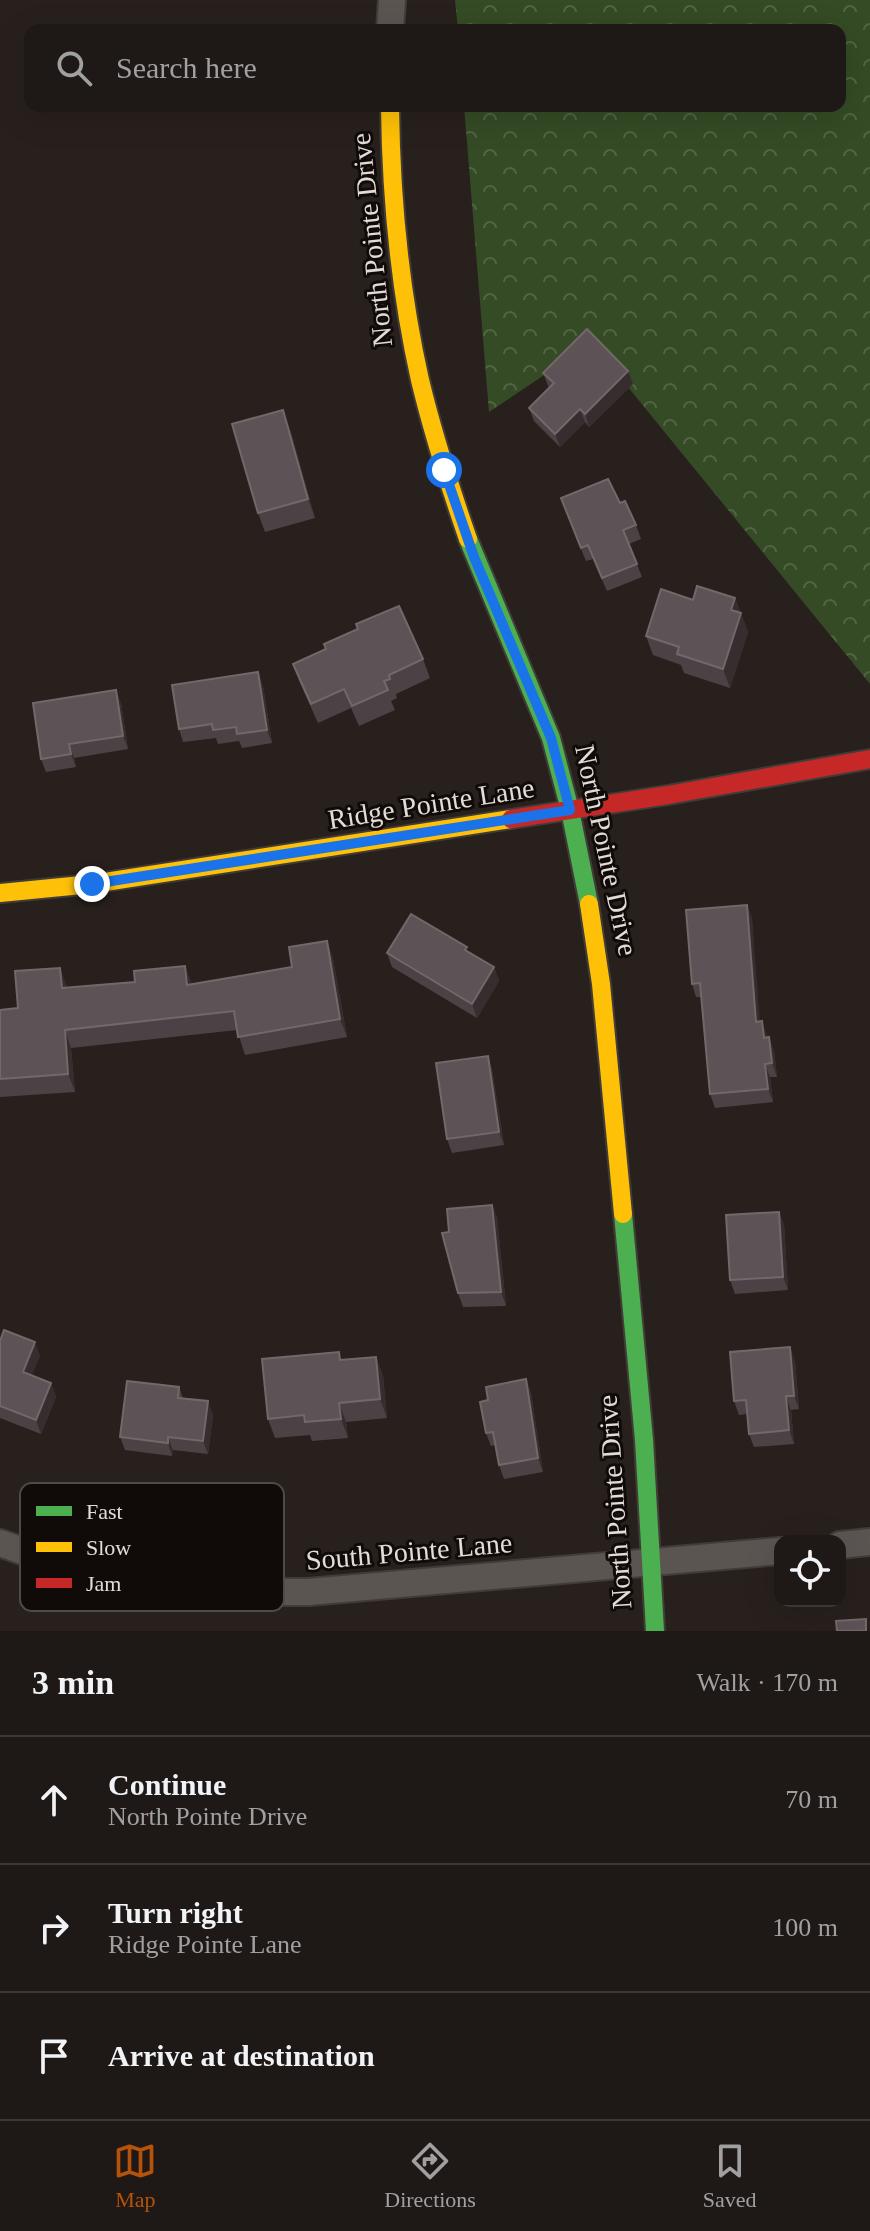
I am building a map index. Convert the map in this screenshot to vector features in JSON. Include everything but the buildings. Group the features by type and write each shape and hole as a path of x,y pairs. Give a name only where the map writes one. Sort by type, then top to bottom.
{"street":[{"path":"390,24 392,0"},
{"name":"North Pointe Drive","path":"390,112 391,175 405,298 420,379 444,470 474,557 551,738 589,901 601,984 644,1440 655,1631"},
{"name":"Ridge Pointe Lane","path":"0,893 92,884 668,795 870,759"},
{"path":"846,1544 870,1542"},
{"name":"South Pointe Lane","path":"0,1543 20,1550"},
{"name":"South Pointe Lane","path":"284,1592 774,1552"}],"green space":[{"path":"455,0 870,0 870,684 592,343 489,412 464,112 846,112 846,24 457,24"}],"traffic: fast":[{"path":"468,539 551,738 570,810 589,904"},
{"path":"623,1214 644,1440 655,1631"}],"traffic: slow":[{"path":"390,112 398,244 413,346 436,440 468,539"},
{"path":"0,893 92,884 511,819"},
{"path":"589,904 601,984 623,1214"}],"traffic: jam":[{"path":"511,819 870,759"}],"route":[{"path":"92,884 570,810 551,738 474,557 444,470"}]}
